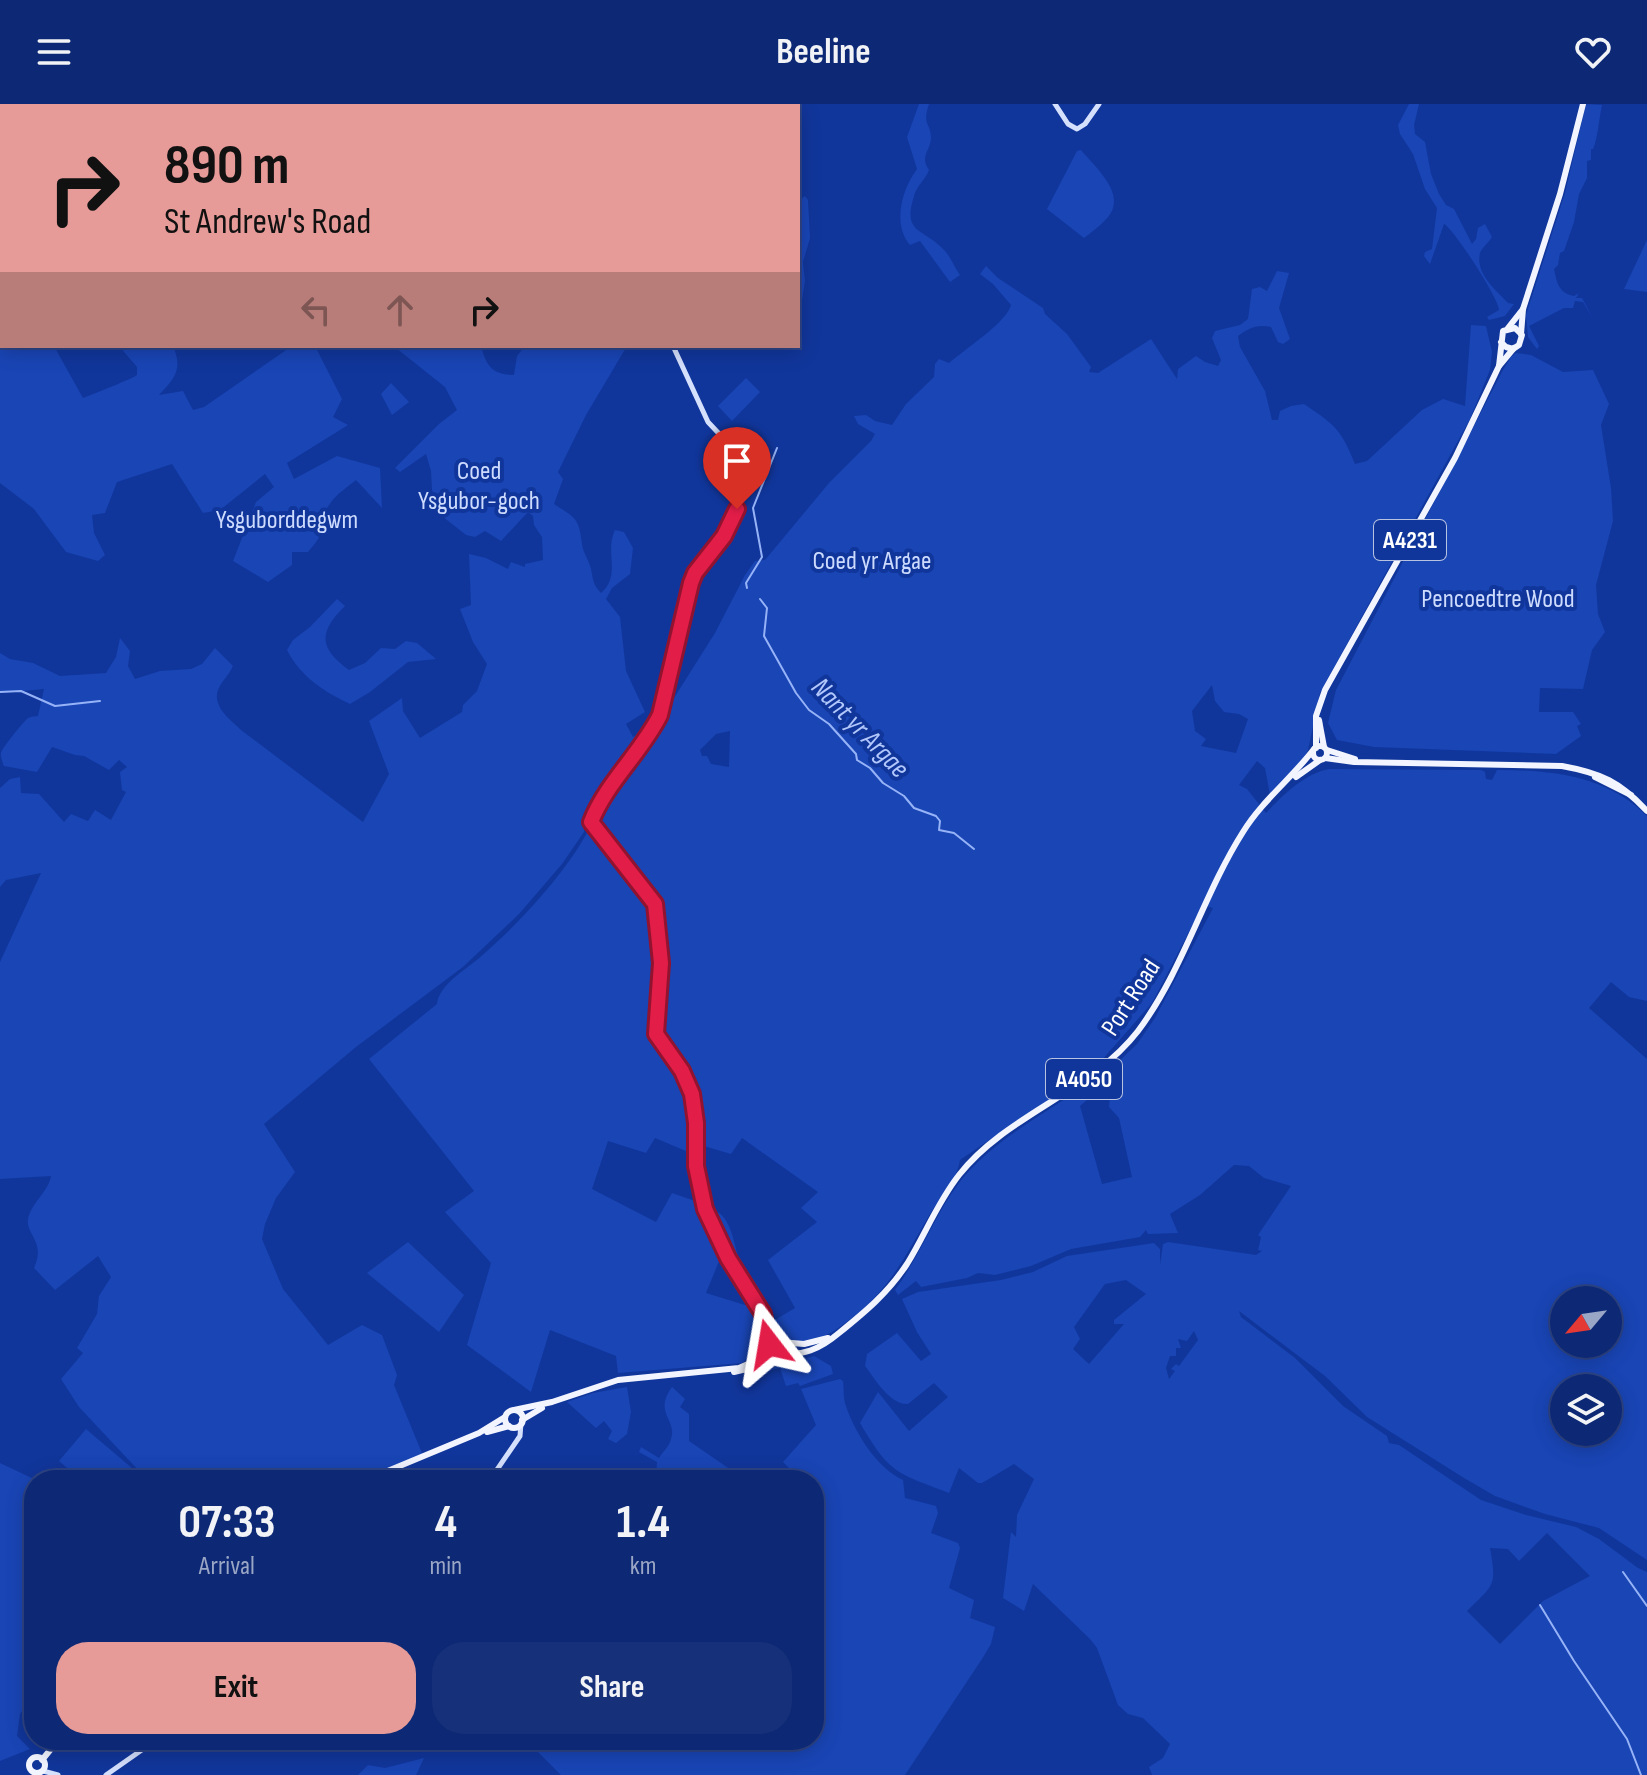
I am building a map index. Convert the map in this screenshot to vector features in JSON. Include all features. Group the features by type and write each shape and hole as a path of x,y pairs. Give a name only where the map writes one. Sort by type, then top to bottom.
{"main road":[{"name":"A4231","path":"1315,748 1315,731 1325,690 1444,480 1499,366 1521,342 1523,309 1560,194 1583,104"},
{"name":"A4231","path":"1499,366 1501,334 1523,309"},
{"path":"1508,328 1515,328 1521,334"},
{"path":"1501,342 1506,347 1514,348"},
{"name":"A4231","path":"1319,713 1324,754"},
{"path":"1324,754 1315,748 1314,756 1324,754 1363,761 1551,765 1579,770 1631,795 1647,811"},
{"name":"Port Road","path":"390,1470 479,1433 505,1417 508,1411 552,1402 618,1380 750,1370 777,1353 794,1355 810,1352 839,1333 891,1287 908,1263 948,1190 972,1161 1001,1136 1099,1069 1135,1034 1157,1000 1243,831 1315,748"},
{"name":"Port Road","path":"1283,786 1324,754"},
{"name":"Port Road","path":"707,1372 747,1365 757,1360 773,1343 810,1344 839,1333"},
{"path":"773,1343 782,1347 777,1353 771,1352 773,1343"},
{"name":"Port Road","path":"479,1433 517,1427 552,1402"},
{"path":"514,1410 521,1414 522,1422"},
{"path":"505,1417 510,1427"},
{"path":"42,1760 50,1750"},
{"path":"31,1760 42,1760 45,1764 43,1771 31,1773 31,1760"}],"street":[{"path":"1055,104 1068,124 1077,129 1085,124 1099,104"},
{"path":"674,348 708,422 741,457 740,493 729,528 691,583 660,715 591,822 655,904 661,963 656,1034 682,1071 692,1094 697,1174 708,1217 728,1258 765,1319 773,1343"},
{"path":"497,1470 521,1432 522,1422"},
{"path":"510,1427 516,1441"},
{"path":"106,1775 142,1750"},
{"path":"43,1771 58,1775"}],"green space":[{"path":"919,104 929,104 926,120 931,142 925,157 929,170 915,192 911,217 916,229 936,242 950,258 960,275 950,282 920,241 910,245 901,227 903,196 917,169 907,137"},
{"path":"1409,104 1419,104 1415,134 1425,142 1431,174 1439,194 1446,205 1454,209 1472,244 1478,228 1485,224 1492,237 1481,251 1479,261 1483,275 1508,303 1514,304 1505,316 1489,320 1487,317 1499,310 1497,303 1466,251 1444,224 1430,264 1424,256 1432,249 1437,208 1425,189 1413,154 1400,134 1398,125"},
{"path":"1586,104 1602,105 1597,134 1591,149 1591,160 1587,161 1587,178 1579,194 1574,222 1554,269 1561,290 1574,296 1579,293 1576,298 1582,298 1593,319 1583,302 1575,301 1573,308 1564,308 1529,326 1539,346 1537,349 1528,337 1526,315 1565,193"},
{"path":"1081,150 1110,186 1114,203 1107,218 1084,238 1047,209 1077,151"},
{"path":"805,196 808,200 810,238 803,262 805,281 800,302 800,234 801,199"},
{"path":"1647,240 1647,292 1624,289"},
{"name":"Coed yr Argae","path":"986,266 998,278 1043,308 1091,367 1089,372 1098,373 1151,339 1177,379 1178,369 1196,356 1218,366 1221,360 1212,338 1215,331 1240,325 1248,319 1252,289 1260,287 1267,291 1277,271 1289,273 1279,308 1290,339 1283,344 1278,342 1271,327 1257,326 1238,336 1240,347 1265,391 1272,420 1278,420 1280,411 1304,404 1336,429 1355,464 1367,461 1422,410 1443,399 1465,406 1471,325 1486,326 1492,352 1490,370 1470,419 1320,693 1303,760 1270,795 1265,768 1257,761 1239,785 1247,789 1266,813 1303,780 1329,769 1481,770 1485,772 1486,779 1492,780 1497,770 1538,772 1597,784 1615,792 1647,816 1647,1001 1629,997 1611,982 1589,1008 1647,1059 1647,1560 1599,1528 1545,1514 1495,1496 1464,1478 1367,1417 1325,1376 1239,1311 1241,1317 1295,1358 1343,1406 1387,1436 1389,1443 1399,1445 1481,1500 1576,1527 1647,1572 1647,1775 1152,1775 1149,1767 1163,1758 1170,1744 1143,1718 1128,1714 1118,1705 1097,1648 1090,1639 1033,1584 1024,1611 1003,1598 1011,1532 1016,1537 1017,1515 1034,1479 1014,1464 978,1483 959,1468 949,1493 905,1475 887,1462 860,1423 878,1392 909,1431 948,1397 934,1383 908,1404 901,1403 884,1390 865,1366 867,1354 897,1333 921,1361 931,1354 902,1299 918,1292 1001,1280 1033,1272 1067,1256 1154,1243 1160,1249 1160,1265 1163,1244 1168,1242 1256,1255 1262,1251 1258,1250 1261,1237 1258,1235 1291,1186 1264,1178 1249,1166 1234,1165 1200,1195 1170,1214 1178,1233 1148,1234 1146,1230 1140,1237 1071,1249 1031,1266 995,1275 978,1273 921,1287 916,1281 898,1295 895,1290 950,1196 971,1169 1016,1131 1082,1088 1084,1093 1095,1086 1098,1097 1088,1099 1080,1106 1102,1184 1132,1177 1119,1118 1109,1107 1112,1068 1137,1044 1155,1018 1213,908 1203,905 1152,1003 1094,1069 960,1160 951,1183 904,1258 869,1304 840,1327 816,1339 784,1340 773,1331 770,1323 795,1308 768,1260 817,1222 801,1208 818,1192 742,1138 731,1154 697,1144 694,1088 664,1042 658,1027 664,953 659,904 597,826 597,817 658,733 667,709 715,633 755,561 765,560 829,483 871,441 875,434 858,424 854,416 866,415 892,425 906,404 934,377 935,364 939,359 949,363 1008,312 1011,305 980,274","holes":["1212,685 1215,701 1224,712 1248,719 1236,753 1201,746 1206,739 1195,731 1192,711","730,731 729,767 711,764 707,756 702,756 700,750 716,734","1126,1280 1146,1294 1114,1320 1114,1324 1124,1324 1089,1364 1073,1349 1080,1339 1074,1327 1105,1284","1194,1331 1198,1340 1179,1366 1176,1364 1171,1369 1175,1371 1169,1379 1166,1368 1170,1356 1176,1356 1176,1348 1181,1348 1178,1339 1187,1341","1547,1533 1590,1576 1543,1601 1500,1644 1467,1611 1491,1584 1490,1548 1508,1549 1519,1561"]},
{"name":"Ysguborddegwm","path":"0,348 55,348 83,398 137,375 137,367 121,348 174,348 176,373 159,395 183,391 193,410 204,407 289,348 316,348 342,399 333,417 348,425 287,463 294,479 337,456 380,468 382,508 356,480 328,506 319,538 308,552 292,552 292,565 268,582 233,561 256,502 274,487 265,474 220,510 203,513 172,464 117,482 105,513 92,515 94,533 105,555 98,561 66,552 34,509 0,483"},
{"name":"Coed Ysgubor-goch","path":"396,348 482,348 491,368 514,375 517,356 523,348 626,348 586,415 558,472 563,479 554,504 577,523 594,582 601,593 612,571 611,547 615,530 624,532 633,548 630,574 612,588 606,599 620,617 626,671 645,712 626,724 633,737 650,729 585,820 584,832 562,864 519,914 463,967 356,1047 264,1124 295,1172 276,1198 262,1239 283,1289 328,1345 362,1325 382,1335 397,1375 394,1385 424,1458 395,1470 138,1470 79,1407 61,1379 83,1353 77,1348 97,1314 99,1296 111,1277 98,1256 55,1290 34,1268 38,1252 28,1225 29,1214 51,1176 0,1179 0,962 41,873 6,880 0,887 0,788 10,779 20,777 21,793 39,794 64,822 71,814 88,821 95,810 111,820 126,792 122,790 120,772 127,767 119,760 109,770 84,756 52,747 37,772 4,766 2,750 26,719 38,716 44,689 0,693 0,653 10,659 33,663 60,676 106,673 116,657 120,638 130,651 128,666 135,679 160,671 191,669 202,664 215,648 233,666 218,690 218,702 224,713 241,730 363,822 389,774 369,721 402,698 403,711 420,738 462,712 463,705 477,691 487,664 473,642 460,609 471,605 469,554 508,569 511,562 525,567 525,564 543,560 542,537 534,525 533,516 528,512 501,541 485,531 475,537 466,535 433,509 431,471 426,454 400,472 395,468 457,410 445,387"},
{"name":"Pencoedtre Wood","path":"1516,353 1531,355 1563,372 1593,370 1609,404 1601,425 1613,521 1596,585 1598,614 1605,632 1592,650 1583,689 1540,688 1539,712 1573,712 1581,724 1577,726 1581,736 1556,754 1374,747 1337,740 1328,723 1336,690 1503,370"},
{"path":"746,378 760,392 732,421 718,406"},
{"path":"391,383 409,402 392,415 381,394"},
{"path":"337,599 345,606 326,632 327,647 349,670 365,663 381,648 395,649 406,641 417,643 436,659 408,662 350,704 331,694 306,676 287,650 293,640"},
{"path":"588,831 593,831 654,906 659,959 653,1031 680,1072 691,1097 693,1154 655,1138 646,1153 608,1141 592,1189 656,1222 672,1193 701,1203 709,1229 722,1254 706,1293 758,1309 764,1333 760,1347 742,1363 618,1373 616,1356 550,1330 531,1392 467,1345 491,1263 445,1212 474,1191 369,1059 437,1004 447,984 523,916 566,865"},
{"path":"704,1197 712,1204 711,1209 727,1222 738,1256 736,1258 728,1252"},
{"path":"408,1242 464,1295 439,1332 367,1273"},
{"path":"814,1356 831,1366 833,1374 800,1386 798,1383 786,1386 780,1368 741,1376"},
{"path":"840,1379 843,1381 844,1400 868,1449 884,1467 903,1480 905,1498 936,1506 938,1513 931,1533 958,1543 960,1548 949,1588 974,1600 970,1618 995,1627 991,1644 982,1659 905,1775 561,1775 536,1750 824,1750 824,1470 791,1470 783,1462 816,1425 801,1389"},
{"path":"627,1387 631,1412 627,1434 616,1443 608,1439 612,1431 604,1421 596,1428 567,1402 593,1393"},
{"path":"672,1387 685,1399 680,1407 689,1414 689,1441 731,1470 656,1470 657,1462 639,1452 641,1447 659,1458 669,1444 672,1428 665,1410"},
{"path":"86,1429 133,1469 69,1470 59,1461"},
{"path":"0,1463 24,1474 24,1708 20,1714 17,1736 24,1743 24,1750 28,1750 0,1761"},
{"path":"424,1758 416,1775 358,1775 368,1765 385,1768"}],"waterway":[{"name":"Nant yr Argae","path":"747,588 746,583 762,557 753,508 777,448"},
{"name":"Nant yr Argae","path":"760,599 767,608 764,636 809,710 829,724 856,754 857,760 870,768 883,783 904,796 914,808 936,816 940,821 939,830 954,833 974,849"},
{"path":"0,692 21,691 55,706 100,701"},
{"path":"1623,1572 1647,1606"},
{"path":"1540,1605 1627,1739 1641,1775"}],"route":[{"path":"737,509 729,528 691,583 660,715 591,822 655,904 661,963 656,1034 689,1083 695,1106 696,1166 705,1209 718,1240 763,1314 769,1344"}]}
